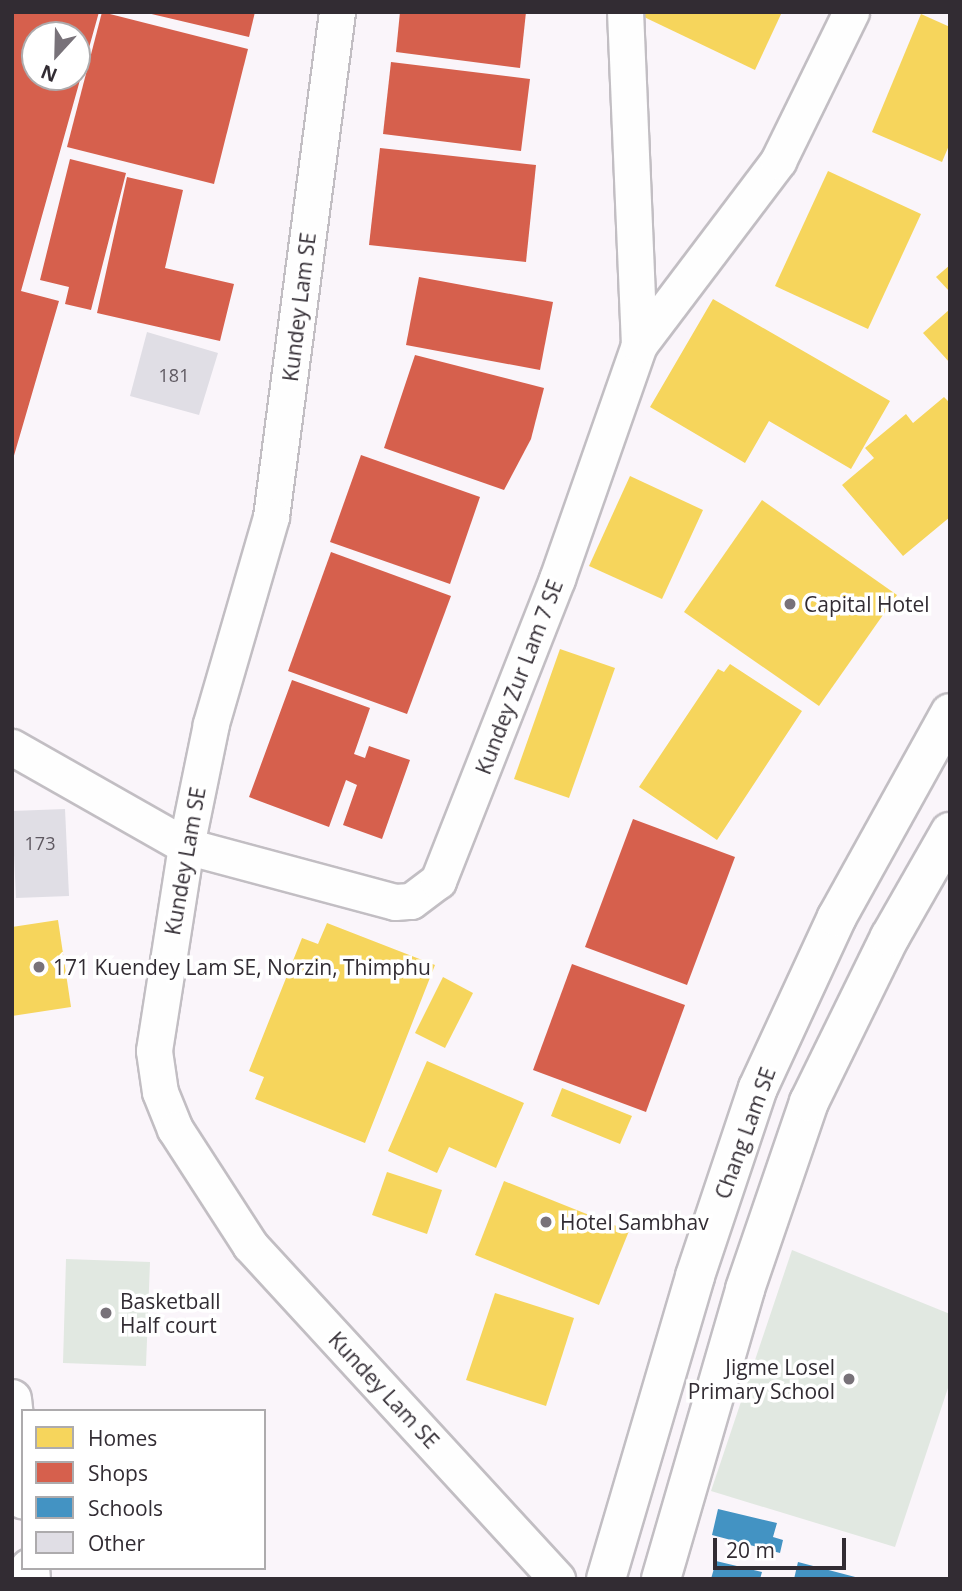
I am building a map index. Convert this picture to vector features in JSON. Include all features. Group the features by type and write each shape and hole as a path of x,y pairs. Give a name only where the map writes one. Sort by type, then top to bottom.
{"main road":[{"name":"Chang Lam SE","path":"606,1579 695,1276 758,1088 837,917 950,713"},
{"path":"661,1579 745,1289 809,1102 890,937 950,832"},
{"path":"12,1399 21,1481"}],"street":[{"name":"Kundey Lam SE","path":"337,12 271,517 211,724 186,846 155,1051 160,1092 175,1129 250,1245 557,1579"},
{"name":"Kundey Zur Lam 7 SE","path":"12,747 186,846 395,902 411,901 438,881 552,592 639,345 625,12"},
{"path":"639,345 778,161 851,12"}],"shaded area":[{"name":"Jigme Losel Primary School","path":"792,1250 950,1314 950,1382 895,1547 711,1491"},
{"name":"Basketball Half court","path":"66,1259 150,1262 146,1366 63,1363"}],"building: Homes":[{"path":"646,12 782,12 755,70 644,17"},
{"path":"921,14 950,27 950,143 942,162 872,132"},
{"path":"828,171 921,214 868,329 775,286"},
{"path":"950,265 950,292 936,277"},
{"path":"713,299 890,401 851,469 769,421 745,463 650,407"},
{"path":"950,309 950,363 923,333"},
{"path":"944,397 950,403 950,517 903,556 842,485 874,458 865,448 906,414 913,423"},
{"path":"630,476 703,510 662,599 589,566"},
{"name":"Capital Hotel","path":"762,500 897,595 819,706 684,612"},
{"path":"560,649 615,668 569,798 514,779"},
{"path":"730,664 802,711 717,840 639,787 718,669 724,672"},
{"name":"171 Kuendey Lam SE, Norzin, Thimphu","path":"58,920 71,1007 12,1016 12,927"},
{"path":"327,923 435,965 365,1143 255,1099 264,1077 249,1071 302,938 318,944"},
{"path":"443,977 473,993 445,1048 415,1033"},
{"path":"427,1061 524,1103 496,1168 449,1147 437,1173 388,1151"},
{"path":"562,1088 632,1116 620,1144 551,1116"},
{"path":"387,1172 442,1190 427,1234 372,1215"},
{"path":"504,1181 629,1231 599,1305 475,1255"},
{"path":"495,1293 574,1318 546,1406 466,1380"}],"building: Shops":[{"path":"12,12 99,12 91,41 91,21 21,21 21,91 77,91 21,291 59,301 13,459"},
{"path":"102,12 248,49 214,184 67,147 82,91 91,91 91,54"},
{"path":"143,12 255,12 249,37"},
{"path":"400,12 526,12 520,68 396,52"},
{"path":"391,62 530,79 521,151 383,134"},
{"path":"380,148 536,165 526,262 369,245"},
{"path":"70,159 126,173 91,310 65,304 69,287 40,280"},
{"path":"127,177 183,190 165,268 234,284 220,341 97,313"},
{"path":"419,277 553,302 540,370 406,345"},
{"path":"415,355 544,388 531,439 504,490 384,448"},
{"path":"361,455 480,497 450,584 330,542"},
{"path":"331,552 451,596 407,714 288,671"},
{"path":"292,680 370,708 354,754 365,758 369,746 410,760 382,839 343,825 357,785 346,780 329,827 249,797"},
{"path":"633,819 735,857 687,985 585,947"},
{"path":"572,964 685,1005 646,1112 533,1070"}],"building: Schools":[{"path":"718,1509 777,1523 773,1537 783,1540 780,1553 712,1535"},
{"path":"716,1561 762,1572 760,1579 711,1579"},
{"path":"798,1562 859,1578 859,1579 794,1579"}],"building: Other":[{"path":"147,332 218,353 199,415 130,396"},
{"path":"65,809 69,896 16,898 12,811"}],"place":[{"name":"Capital Hotel","path":"790,604"},
{"name":"171 Kuendey Lam SE, Norzin, Thimphu","path":"39,967"},
{"name":"Hotel Sambhav","path":"546,1222"},
{"name":"Basketball Half court","path":"106,1313"},
{"name":"Jigme Losel Primary School","path":"849,1379"}]}
